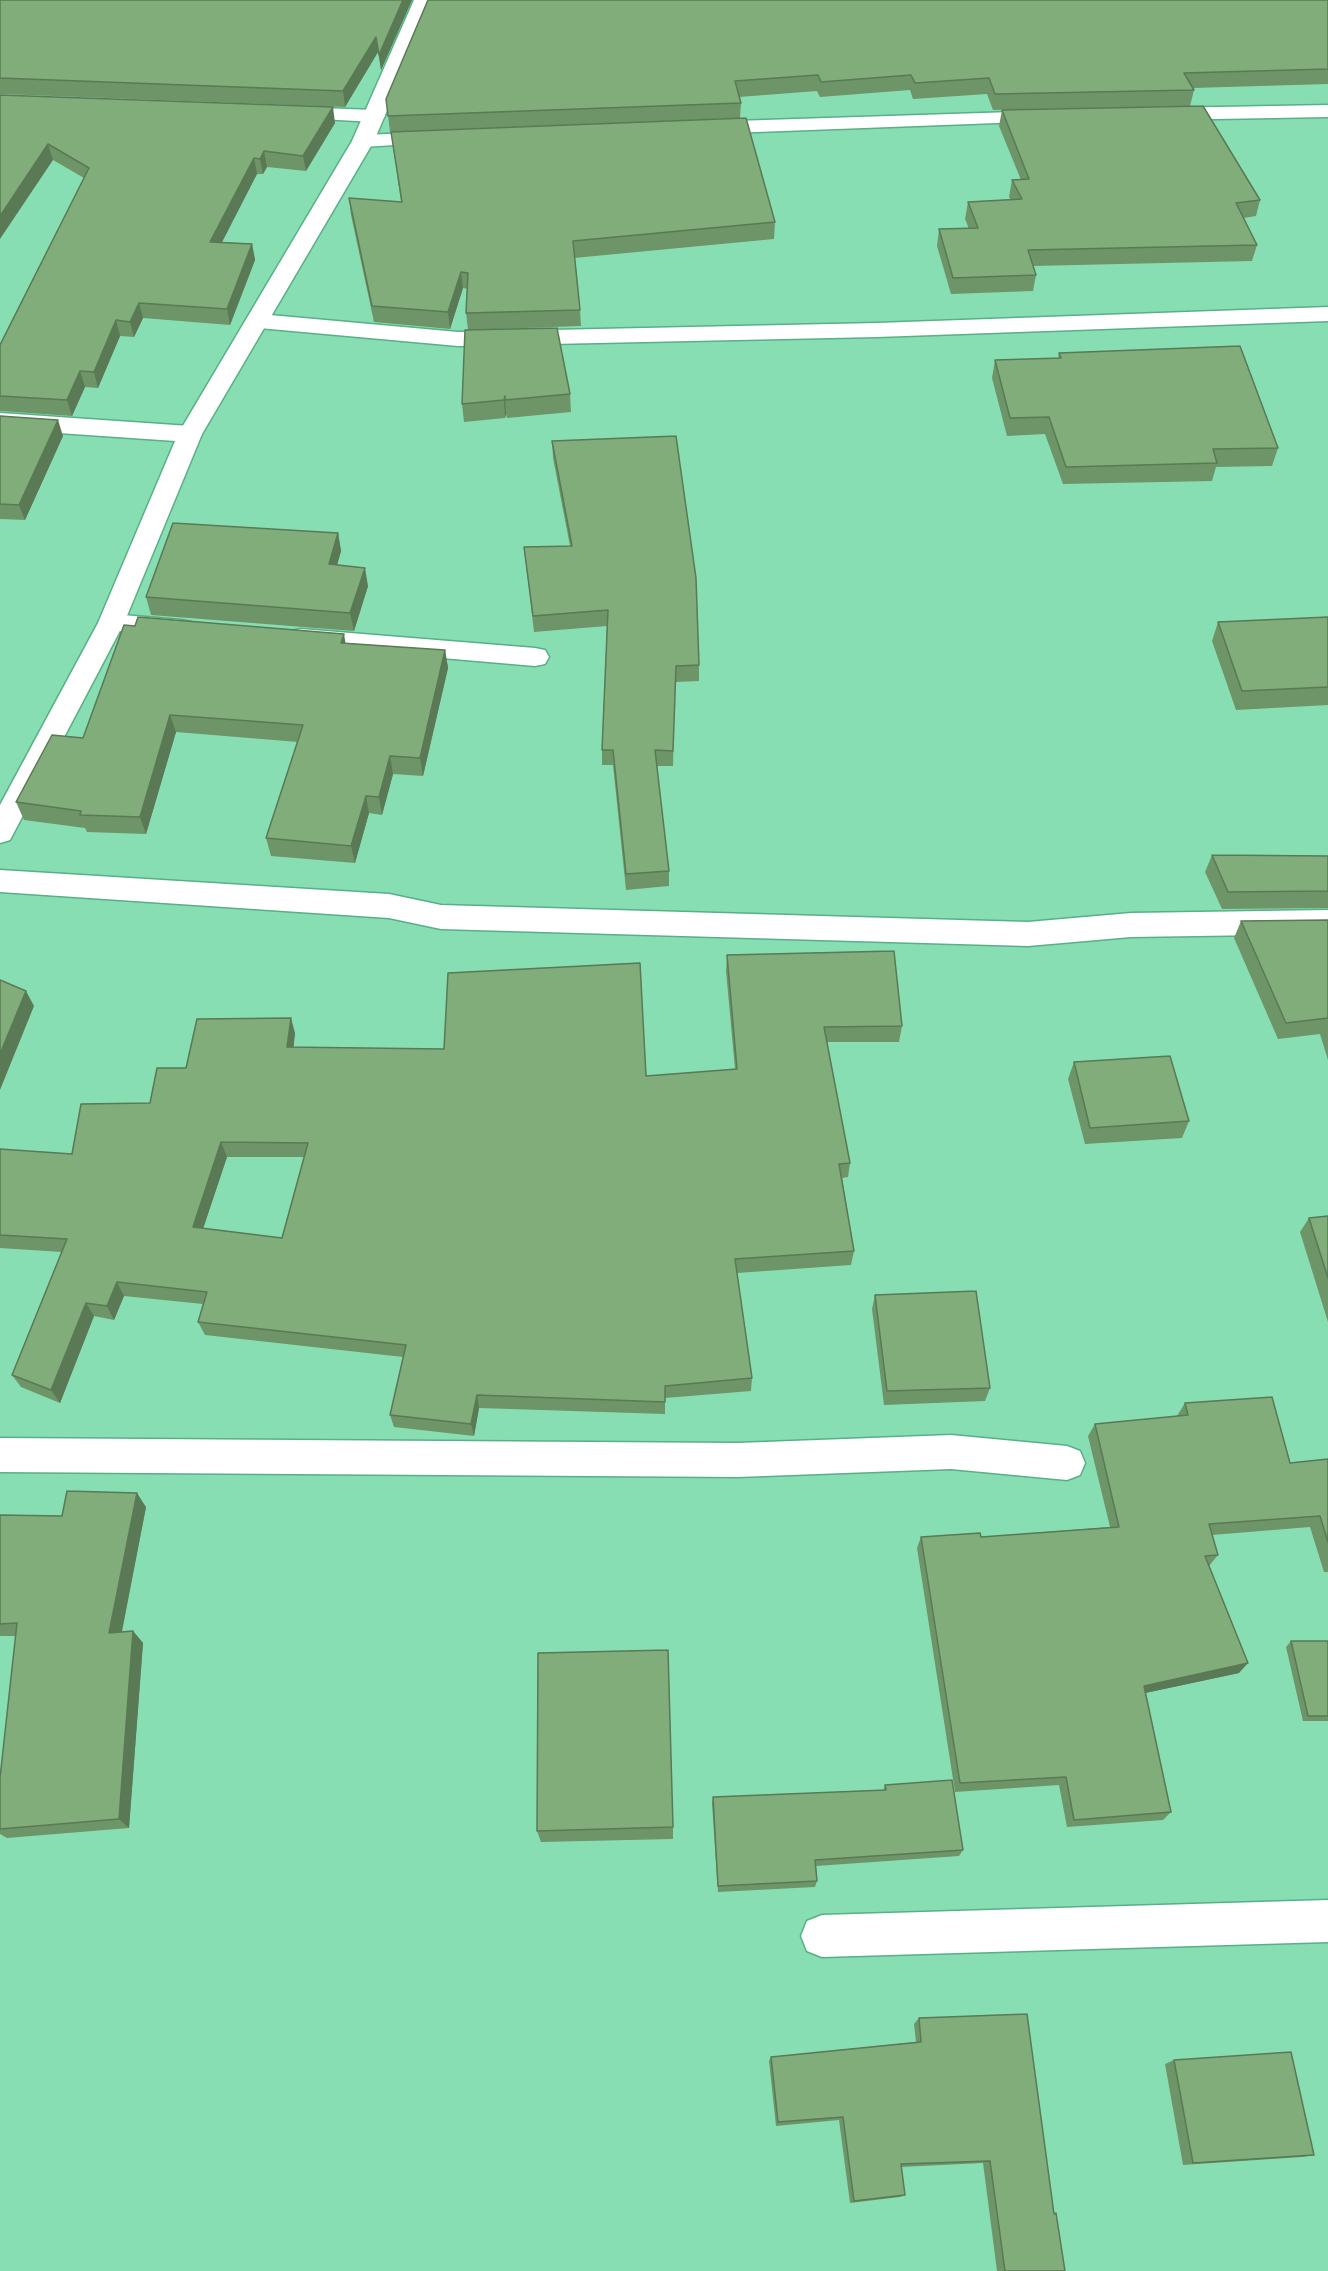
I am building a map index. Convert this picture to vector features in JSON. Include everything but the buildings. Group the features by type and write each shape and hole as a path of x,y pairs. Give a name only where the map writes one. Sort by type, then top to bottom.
{"street":[{"path":"0,832 111,623 190,434 259,321 363,141 424,0"},
{"path":"1138,115 1328,111"},
{"path":"269,112 375,116"},
{"path":"685,129 1066,116"},
{"path":"363,141 458,138"},
{"path":"259,321 458,339 878,330 1328,314"},
{"path":"0,421 190,434"},
{"path":"111,623 205,631"},
{"path":"276,636 535,657"},
{"path":"0,881 389,906 453,918 1028,934 1131,925 1328,922"},
{"path":"0,1455 738,1460 951,1452 1067,1463"},
{"path":"822,1936 1328,1921"}]}
